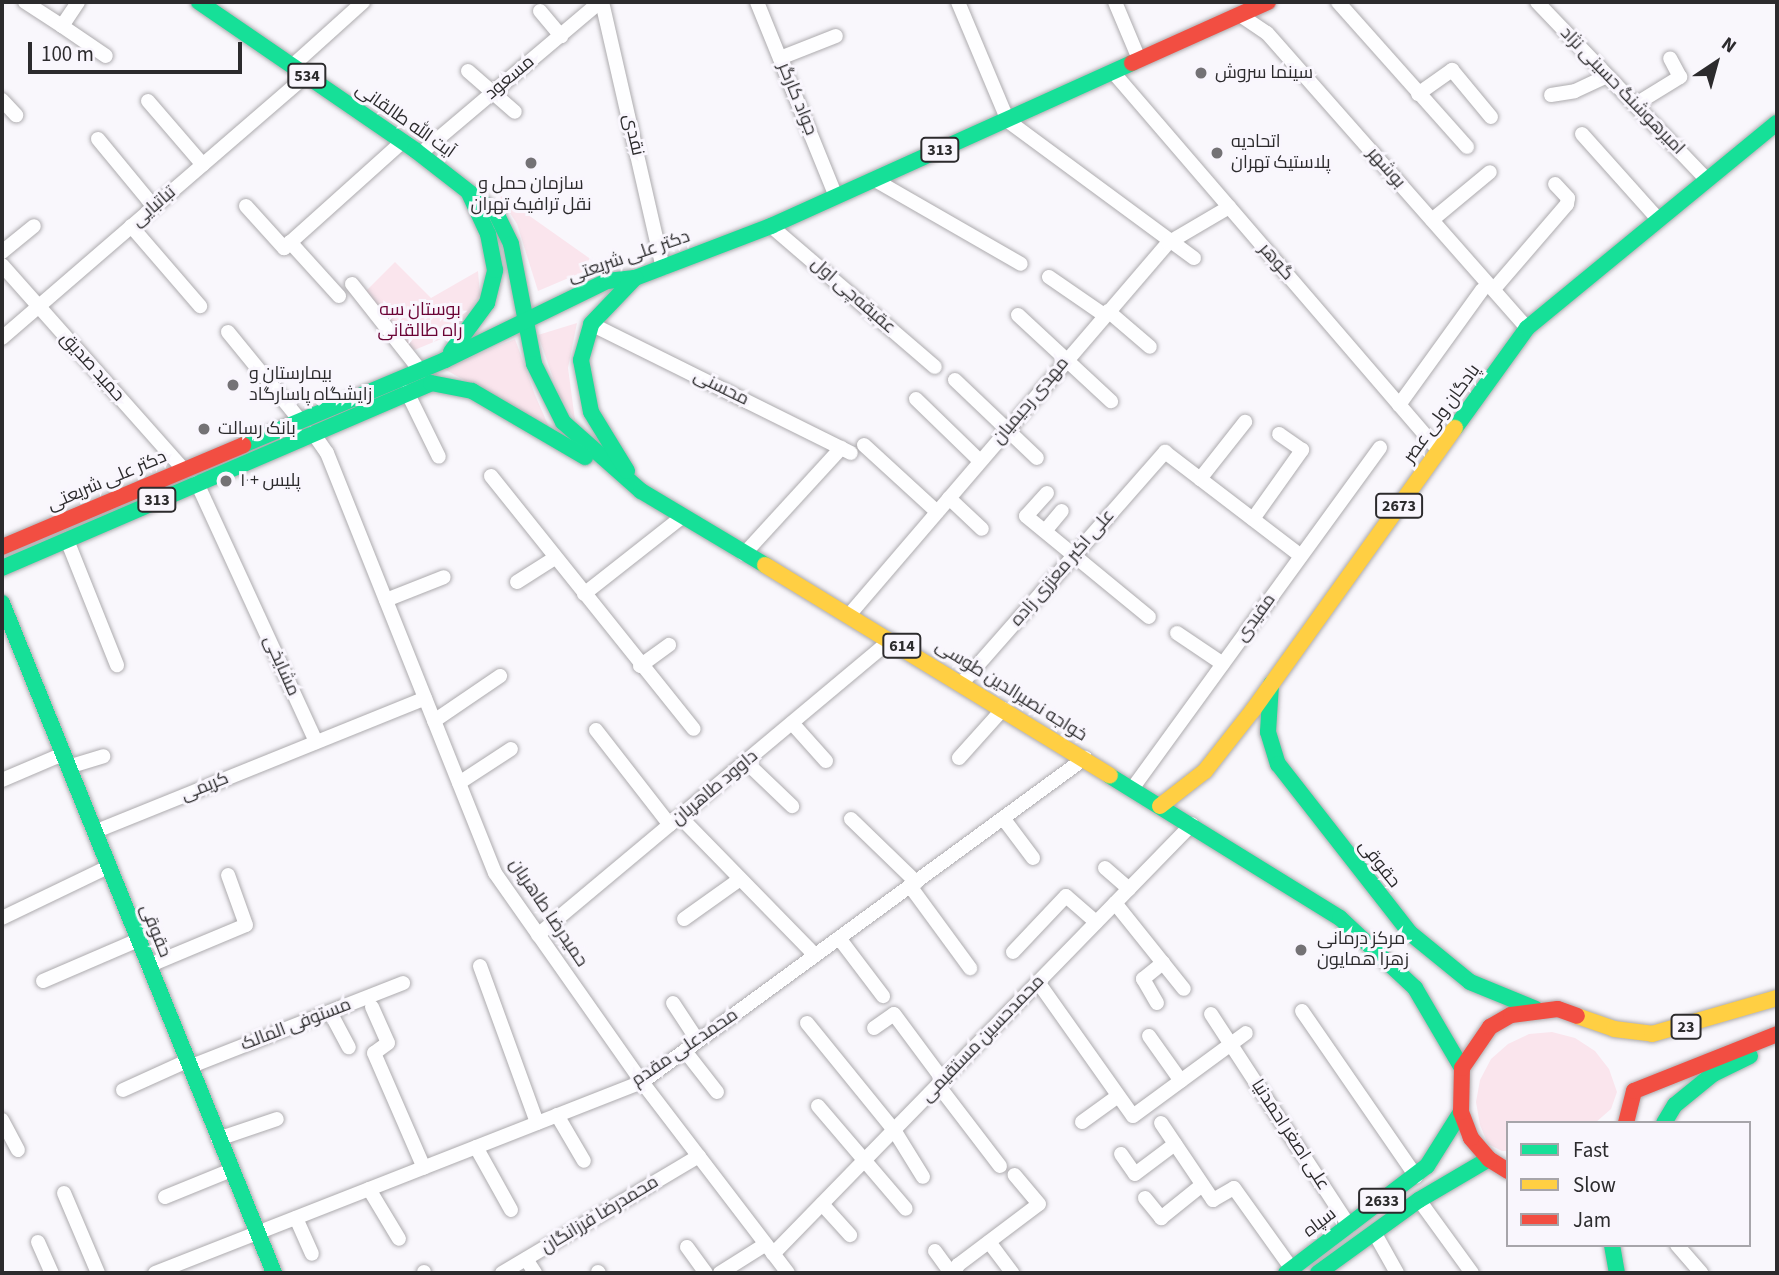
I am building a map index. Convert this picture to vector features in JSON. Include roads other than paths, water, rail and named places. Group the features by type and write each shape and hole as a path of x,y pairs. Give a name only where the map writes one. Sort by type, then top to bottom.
{"main road":[{"name":"آیت الله طالقانی","path":"199,2 420,154 466,187 496,213 508,234 523,317"},
{"name":"دکتر علی شریعتی","path":"2,548 299,419 445,360 523,317 607,281 635,278 771,226 1268,2"},
{"name":"پادگان ولی عصر","path":"1160,806 1205,771 1271,684 1527,328 1777,123"},
{"path":"445,360 478,319 493,287 494,256 466,187"},
{"path":"635,278 591,324 581,360 586,398 599,430 641,491"},
{"name":"خواجه نصیرالدین طوسی","path":"523,317 534,365 563,422 641,491 850,614 1340,918 1415,988 1448,1038 1462,1068"},
{"name":"دکتر علی شریعتی","path":"2,568 431,383 458,384 641,491"},
{"name":"حمیدرضا طاهریان","path":"299,419 313,433"},
{"name":"حقوقی","path":"2,603 274,1273"},
{"name":"حقوقی","path":"1271,684 1268,732 1278,764 1410,933 1470,982 1536,1009"},
{"name":"23","path":"1536,1009 1579,1014 1592,1021 1652,1034 1713,1020 1777,998"},
{"path":"1506,1170 1489,1160 1471,1138 1461,1112 1462,1068 1473,1046 1490,1027 1511,1015 1536,1009"},
{"name":"23","path":"1626,1121 1634,1091 1777,1034"},
{"path":"1665,1121 1675,1105 1713,1074 1777,1044"},
{"name":"سپاه","path":"1289,1271 1427,1166 1461,1112"},
{"name":"2633","path":"1324,1271 1419,1200 1489,1160"},
{"path":"1612,1247 1617,1273"}],"street":[{"path":"26,2 106,56"},
{"path":"62,26 78,2"},
{"path":"292,66 363,2"},
{"name":"مسعود","path":"420,154 601,2"},
{"name":"نقدی","path":"601,2 663,268"},
{"name":"جواد کارگر","path":"757,2 836,197"},
{"path":"958,2 1008,121 1168,243 1194,258"},
{"path":"1115,2 1139,59"},
{"path":"1338,2 1467,147"},
{"name":"امیرهوشنگ حسینی نژاد","path":"1537,2 1707,180"},
{"path":"540,11 561,36"},
{"name":"بوشهر","path":"1240,15 1267,33 1432,219 1487,287 1527,328"},
{"path":"780,58 835,36"},
{"path":"1636,104 1680,77 1670,58"},
{"path":"1418,94 1452,70 1491,117"},
{"path":"468,71 516,112"},
{"name":"گوهر","path":"1113,72 1439,451"},
{"name":"تباتبایی","path":"2,338 306,76"},
{"path":"1551,94 1575,90 1607,76"},
{"path":"2,100 16,115"},
{"path":"148,101 203,165"},
{"path":"1582,134 1659,220"},
{"path":"98,139 154,207"},
{"path":"246,206 284,248 402,142"},
{"path":"1432,219 1490,172"},
{"path":"875,180 1021,264"},
{"path":"1399,405 1487,287 1567,204 1568,198 1555,184"},
{"name":"مهدی رحیمیان","path":"850,614 1168,243 1229,207"},
{"path":"2,252 34,226"},
{"path":"131,226 200,306"},
{"name":"عقیقه‌چی اول","path":"771,226 935,367"},
{"path":"290,242 339,296"},
{"name":"حمید صدیق","path":"2,265 183,469"},
{"path":"1049,277 1106,313 1150,347"},
{"path":"352,284 419,370"},
{"path":"1018,315 1111,401"},
{"name":"محسنی","path":"591,324 852,449 937,512"},
{"path":"228,332 299,419"},
{"path":"955,380 1037,458"},
{"path":"407,392 439,457"},
{"path":"916,399 980,461"},
{"path":"1245,422 1199,478 1301,556"},
{"name":"حمیدرضا طاهریان","path":"313,433 327,453 495,873 642,1082 788,1273"},
{"path":"1253,519 1302,450 1279,434"},
{"name":"مفیدی","path":"1132,789 1380,448"},
{"path":"744,554 852,449"},
{"name":"علی اکبر معززی زاده","path":"962,683 1165,452 1199,478"},
{"path":"491,477 640,666 694,729"},
{"name":"مشایخی","path":"197,483 316,742"},
{"path":"1047,493 1026,516 1149,617"},
{"path":"949,498 982,529"},
{"path":"1045,531 1062,511"},
{"path":"584,594 682,517"},
{"path":"67,540 117,665"},
{"path":"517,582 555,558"},
{"path":"386,600 444,577"},
{"path":"1177,633 1223,664"},
{"name":"داوود طاهریان","path":"538,935 891,640"},
{"path":"640,666 669,645"},
{"path":"434,721 500,676"},
{"path":"316,742 425,698"},
{"path":"959,758 1003,709"},
{"path":"792,723 826,761"},
{"path":"596,730 670,825"},
{"name":"کریمی","path":"94,832 316,742"},
{"path":"459,783 511,749"},
{"path":"2,780 65,760 103,756"},
{"name":"محمدعلی مقدم","path":"155,1273 185,1268 256,1234 642,1082 1085,758"},
{"path":"746,762 792,806"},
{"path":"1003,818 1033,858"},
{"path":"851,819 913,884 970,968"},
{"name":"محمدحسین مستقیمی","path":"720,1273 770,1249 822,1204 1192,824"},
{"path":"688,825 815,955"},
{"path":"2,918 108,867"},
{"path":"1105,868 1129,889"},
{"path":"148,966 246,925 228,874"},
{"path":"684,919 740,879"},
{"path":"1013,952 1066,896 1096,922"},
{"path":"1115,903 1184,989"},
{"path":"839,938 883,996"},
{"path":"43,981 138,940"},
{"path":"1157,1003 1143,979 1163,963"},
{"path":"480,966 537,1123"},
{"path":"1038,982 1133,1116 1246,1033"},
{"name":"مستوفی المالک","path":"123,1090 403,983"},
{"path":"673,1003 698,1041"},
{"path":"372,1007 388,1043 374,1053 424,1168"},
{"path":"330,1012 349,1047"},
{"path":"1302,1012 1416,1176"},
{"path":"874,1028 894,1014 1000,1166"},
{"name":"علی اصغر احمدنیا","path":"1211,1014 1349,1226"},
{"path":"807,1023 894,1130 923,1177"},
{"path":"1149,1036 1181,1081"},
{"path":"685,1051 717,1092"},
{"path":"1082,1122 1118,1096"},
{"path":"818,1106 906,1209"},
{"path":"558,1115 584,1161"},
{"path":"218,1139 277,1119"},
{"path":"2,1120 18,1150"},
{"path":"1161,1123 1213,1200 1234,1188 1289,1271"},
{"path":"1121,1154 1135,1174 1175,1144"},
{"path":"476,1147 511,1210"},
{"name":"محمدرضا فرزانگان","path":"502,1273 699,1156"},
{"path":"165,1197 231,1170"},
{"path":"935,1251 952,1273 958,1265 1039,1204 1015,1175"},
{"path":"1145,1198 1161,1218 1202,1185"},
{"path":"369,1189 399,1239"},
{"path":"64,1193 98,1273"},
{"path":"1419,1200 1472,1273"},
{"path":"822,1204 850,1236"},
{"path":"296,1218 312,1254"},
{"path":"1374,1232 1397,1273"},
{"path":"38,1242 52,1273"},
{"path":"989,1242 1012,1273"},
{"path":"687,1247 706,1273"},
{"path":"1679,1247 1701,1273"},
{"path":"526,1259 535,1273"}],"place":[{"name":"سینما سروش","path":"1201,73"},
{"name":"اتحادیه پلاستیک تهران","path":"1217,153"},
{"name":"سازمان حمل و نقل ترافیک تهران","path":"531,163"},
{"name":"بیمارستان و زایشگاه پاسارگاد","path":"233,385"},
{"name":"بانک رسالت","path":"204,429"},
{"name":"پلیس +۱۰","path":"226,481"},
{"name":"مرکز درمانی زهرا همایون","path":"1301,950"}],"park label":[{"name":"بوستان سه راه طالقانی","path":"420,321"}]}
